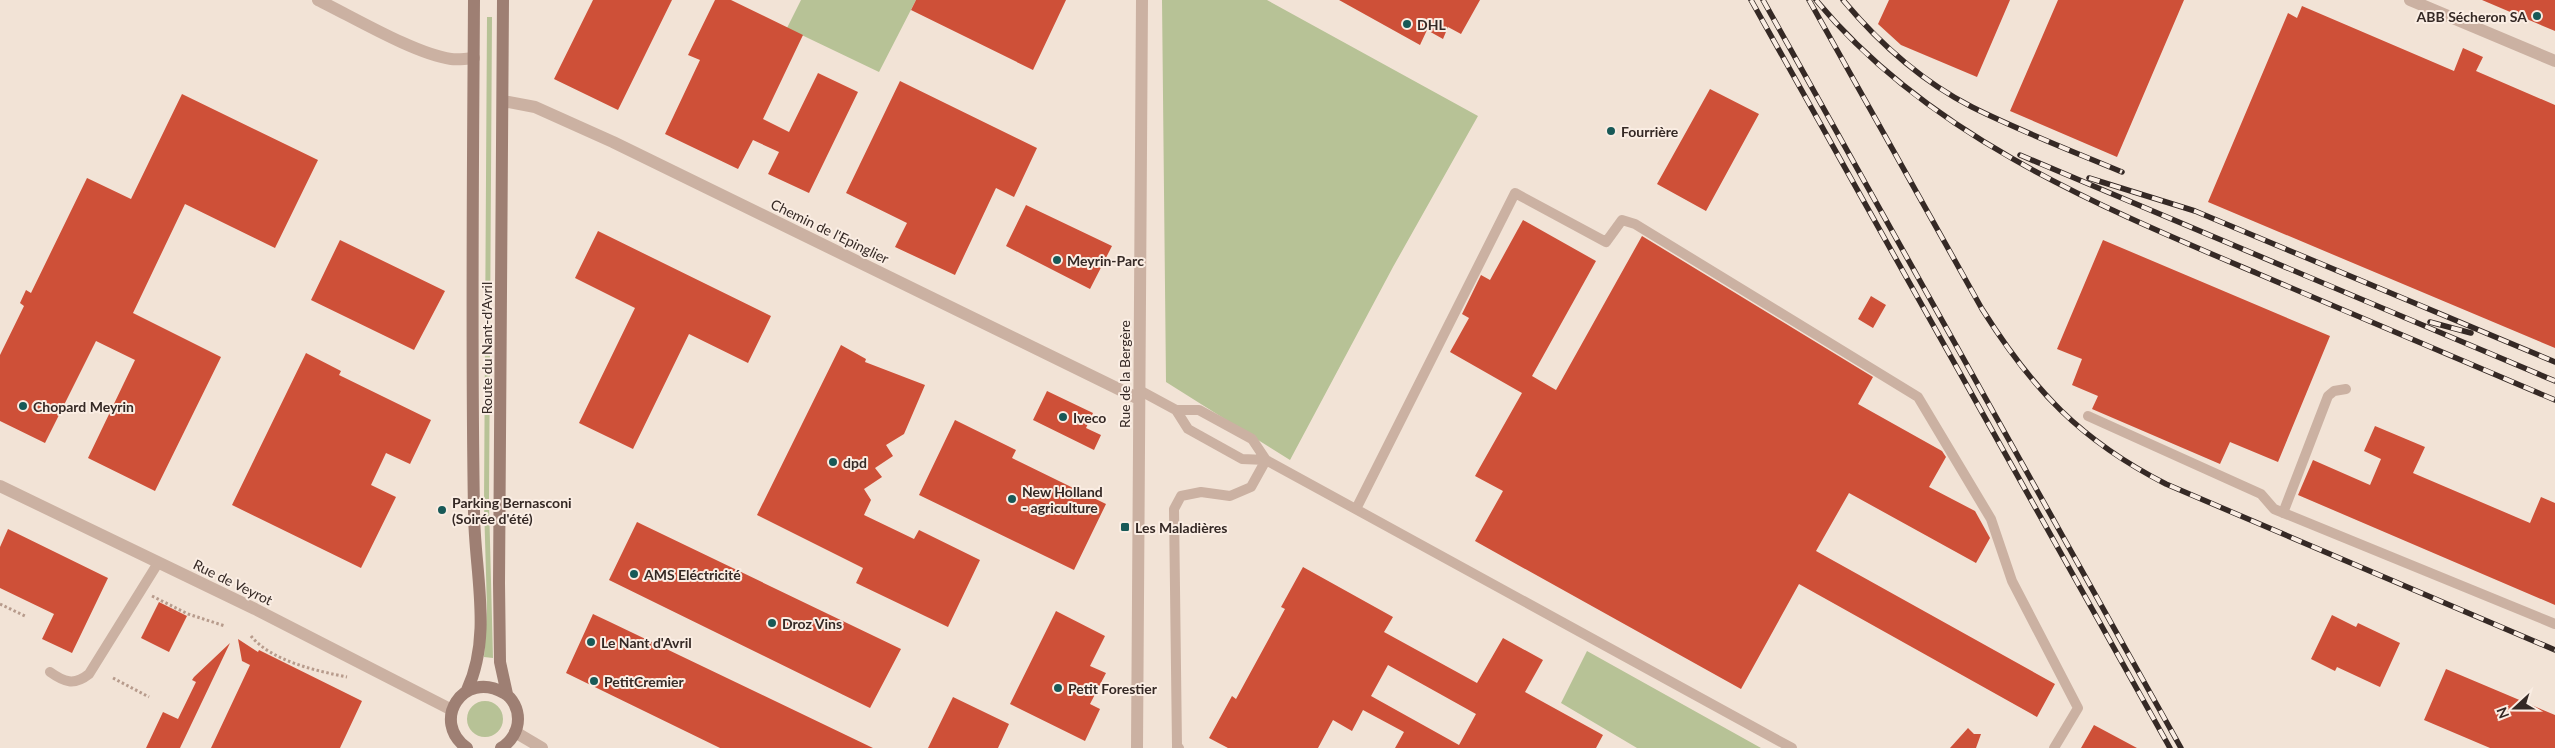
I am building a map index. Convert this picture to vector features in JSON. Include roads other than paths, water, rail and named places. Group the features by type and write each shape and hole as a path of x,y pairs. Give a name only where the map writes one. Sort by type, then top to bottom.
{"main road":[{"name":"Route du Nant-d'Avril","path":"452,710 456,701 467,690 477,662 480,614 474,512 474,0"},
{"name":"Route du Nant-d'Avril","path":"504,0 500,662 507,694 518,716 516,732"},
{"path":"467,690 485,686 507,694"},
{"path":"452,710 452,728 456,737 465,747"},
{"path":"502,748 516,732"}],"street":[{"path":"318,0 410,45 442,58 453,60 474,58"},
{"name":"Rue de la Bergère","path":"1137,748 1142,0"},
{"path":"2410,0 2555,62"},
{"name":"Chemin de l'Epinglier","path":"503,101 535,107 612,142 1139,395"},
{"name":"Rue de Veyrot","path":"0,486 255,609 452,710"},
{"path":"516,732 542,748"}],"lane":[{"path":"1356,509 1515,193 1606,242 1622,220 1643,230 1918,397 1992,519 2020,598 2078,708 2054,748"},
{"path":"2283,513 2328,396 2334,391 2346,389"},
{"path":"1139,395 1176,410 1199,410 1252,439 1266,460"},
{"path":"1176,410 1188,429 1242,459 1266,460 1792,748"},
{"path":"2088,416 2261,494 2274,509 2555,624"},
{"path":"1179,748 1177,747 1174,509 1182,496 1201,492 1230,496 1252,487 1266,460"},
{"path":"50,672 64,682 80,680 88,674 158,563"}],"railway":[{"path":"1751,0 2170,748"},
{"path":"1763,0 2181,748"},
{"path":"1809,0 1982,309 2020,364 2040,388 2083,431 2135,467 2166,484 2555,650"},
{"path":"1816,0 1861,48 1911,91 1964,129 2021,163 2140,223 2555,400"},
{"path":"1843,0 1886,46 1936,86 1972,107 2046,141 2122,172"},
{"path":"2020,155 2555,381"},
{"path":"2089,178 2195,211 2555,362"},
{"path":"2430,322 2471,333"}],"place":[{"name":"ABB Sécheron SA","path":"2537,16"},
{"name":"DHL","path":"1407,24"},
{"name":"Fourrière","path":"1611,131"},
{"name":"Meyrin-Parc","path":"1057,260"},
{"name":"Chopard Meyrin","path":"23,406"},
{"name":"Iveco","path":"1063,417"},
{"name":"dpd","path":"833,462"},
{"name":"New Holland - agriculture","path":"1012,499"},
{"name":"Parking Bernasconi (Soirée d'été)","path":"442,510"},
{"name":"Les Maladières","path":"1125,527"},
{"name":"AMS Eléctricité","path":"634,574"},
{"name":"Droz Vins","path":"772,623"},
{"name":"Le Nant d'Avril","path":"591,642"},
{"name":"PetitCremier","path":"594,681"},
{"name":"Petit Forestier","path":"1058,688"}]}
